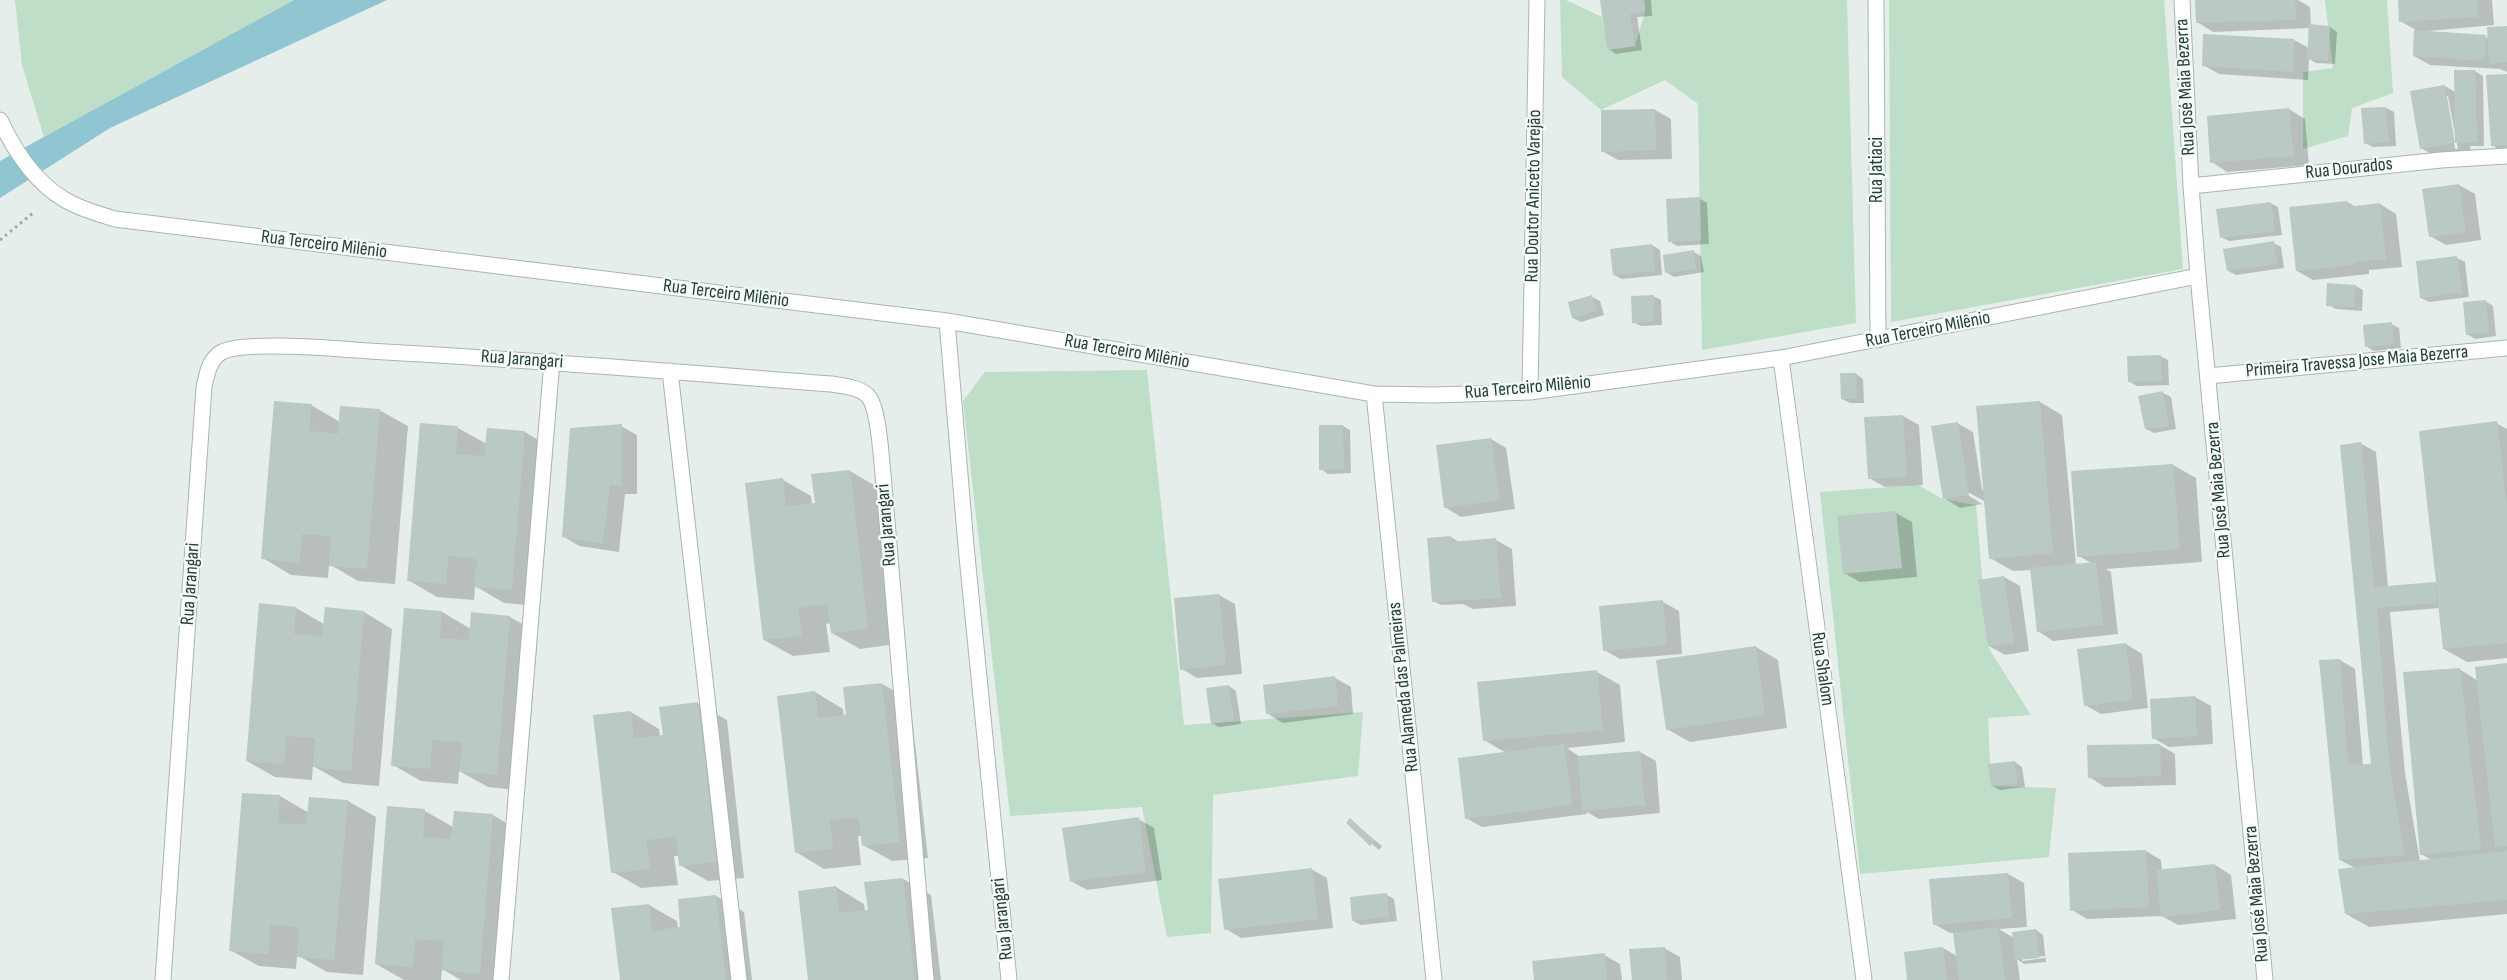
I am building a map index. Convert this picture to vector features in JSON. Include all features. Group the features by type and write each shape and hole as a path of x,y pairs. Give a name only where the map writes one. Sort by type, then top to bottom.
{"street":[{"name":"Rua Doutor Aniceto Varejão","path":"1530,392 1537,0"},
{"name":"Rua Jatiaci","path":"1876,0 1878,340"},
{"name":"Rua José Maia Bezerra","path":"2182,0 2191,186 2198,276 2265,980"},
{"name":"Rua Terceiro Milênio","path":"0,120 11,143 37,178 56,194 74,205 115,220 947,321 1374,394 1435,395 1530,392 1781,358 2198,276"},
{"name":"Rua Dourados","path":"2191,186 2441,160 2507,156"},
{"name":"Rua Jarangari","path":"947,321 966,546 1009,980"},
{"name":"Rua Jarangari","path":"163,980 204,387 210,364 222,352 240,348 300,347 552,361 831,384 854,387 869,397 875,413 883,474 926,980"},
{"name":"Primeira Travessa Jose Maia Bezerra","path":"2208,376 2507,348"},
{"name":"Rua Shalom","path":"1781,358 1864,980"},
{"path":"501,980 552,361"},
{"path":"670,371 739,980"},
{"name":"Rua Alameda das Palmeiras","path":"1374,394 1434,980"}],"path":[{"path":"0,240 56,194"}],"green space":[{"path":"15,0 294,0 44,137 22,65"},
{"path":"1560,0 1566,0 1602,17 1607,50 1635,46 1645,12 1644,0 1847,0 1856,323 1702,350 1698,104 1665,80 1601,110 1562,77"},
{"path":"1889,0 2164,0 2183,269 1891,322"},
{"path":"2325,0 2387,0 2393,93 2352,108 2348,136 2303,149 2303,72 2333,68"},
{"path":"1147,370 1184,725 1363,712 1358,776 1213,795 1211,933 1167,937 1142,807 1010,816 963,401 985,372"},
{"path":"1918,485 1943,499 1976,505 1988,647 2031,715 1988,718 1991,786 2056,788 2049,857 1860,874 1820,492"}],"water":[{"path":"294,0 387,0 110,128 0,198 0,161"}],"building":[{"path":"1600,0 1644,0 1645,12 1630,14 1635,46 1607,50"},
{"path":"2195,0 2295,0 2296,20 2196,23"},
{"path":"2398,0 2477,0 2478,17 2399,22"},
{"path":"2309,24 2330,26 2328,61 2307,59"},
{"path":"2507,26 2507,62 2489,64 2487,27"},
{"path":"2414,30 2486,35 2484,61 2413,56"},
{"path":"2203,34 2294,39 2293,72 2202,66"},
{"path":"2454,70 2475,70 2477,142 2455,143"},
{"path":"2507,74 2507,145 2491,146 2486,75"},
{"path":"2445,85 2455,143 2420,149 2410,91"},
{"path":"2386,107 2389,142 2364,144 2361,108"},
{"path":"2289,108 2294,156 2210,163 2207,116"},
{"path":"1655,109 1656,150 1601,152 1601,110"},
{"path":"2459,184 2466,232 2429,237 2422,189"},
{"path":"1700,197 1701,240 1668,242 1666,199"},
{"path":"2347,201 2348,207 2380,203 2386,259 2354,262 2354,265 2296,271 2289,207"},
{"path":"2271,202 2275,231 2220,238 2216,209"},
{"path":"2274,241 2277,264 2227,271 2223,249"},
{"path":"1652,244 1655,271 1613,275 1610,249"},
{"path":"1694,250 1696,269 1665,273 1663,255"},
{"path":"2457,256 2462,293 2420,298 2416,261"},
{"path":"2327,283 2356,285 2354,307 2326,306"},
{"path":"1592,295 1597,311 1572,318 1568,302"},
{"path":"1654,295 1654,322 1632,323 1631,296"},
{"path":"2486,300 2489,333 2466,335 2463,302"},
{"path":"2392,322 2394,344 2365,347 2363,325"},
{"path":"2161,355 2162,381 2128,382 2127,356"},
{"path":"1840,373 1856,373 1857,399 1841,399"},
{"path":"2163,391 2169,426 2145,429 2138,396"},
{"path":"274,401 312,404 309,431 338,434 340,406 380,409 367,569 329,566 331,536 302,534 299,563 261,559"},
{"path":"2040,401 2053,553 1989,559 1976,406"},
{"path":"1903,415 1907,477 1868,479 1864,417"},
{"path":"2497,421 2507,509 2507,643 2443,649 2436,584 2436,603 2377,608 2389,763 2405,855 2339,860 2319,660 2340,659 2348,765 2371,764 2340,445 2361,442 2374,587 2436,582 2419,431"},
{"path":"1958,422 1969,495 1943,499 1931,426"},
{"path":"420,423 458,426 456,454 484,456 487,428 525,431 512,590 474,587 477,559 448,556 446,584 407,581"},
{"path":"622,424 622,486 610,485 603,544 562,537 570,428"},
{"path":"1319,425 1343,425 1344,469 1319,470"},
{"path":"1491,438 1500,500 1444,508 1436,445"},
{"path":"2173,464 2180,549 2077,557 2071,471"},
{"path":"850,470 868,629 831,633 827,604 798,608 802,636 763,640 745,483 783,478 786,506 815,503 811,474"},
{"path":"1896,511 1902,568 1843,574 1837,516"},
{"path":"1451,536 1451,542 1496,538 1501,598 1432,602 1427,538"},
{"path":"2096,562 2103,625 2037,632 2030,568"},
{"path":"2004,576 2014,643 1988,647 1978,580"},
{"path":"1219,594 1226,665 1180,670 1174,598"},
{"path":"1663,600 1667,645 1603,651 1599,606"},
{"path":"259,603 296,607 294,634 322,636 325,607 364,611 351,771 313,767 315,738 286,736 284,764 246,761"},
{"path":"404,608 442,611 440,638 469,640 471,612 510,616 497,775 459,772 462,742 432,740 430,769 391,766"},
{"path":"2126,643 2133,700 2084,706 2077,649"},
{"path":"1756,646 1765,715 1666,730 1656,660"},
{"path":"2507,663 2507,846 2495,848 2475,667"},
{"path":"2460,668 2481,849 2420,855 2403,672"},
{"path":"1597,670 1603,730 1483,741 1477,682"},
{"path":"1335,676 1338,706 1266,714 1263,685"},
{"path":"882,683 900,842 862,846 859,817 830,820 833,849 795,853 777,696 815,691 818,718 846,715 843,687"},
{"path":"1229,685 1234,721 1211,724 1206,688"},
{"path":"2195,696 2197,736 2152,739 2150,699"},
{"path":"698,702 717,862 679,866 676,837 646,840 650,869 611,873 593,715 631,711 634,738 663,735 659,707"},
{"path":"1564,744 1572,805 1465,819 1458,758"},
{"path":"2160,744 2161,776 2088,778 2087,745"},
{"path":"1640,751 1645,805 1582,811 1578,756"},
{"path":"2015,761 2017,784 1991,786 1988,764"},
{"path":"242,793 280,795 278,823 306,825 309,797 348,800 334,960 297,957 299,927 270,925 268,954 229,951"},
{"path":"387,806 425,809 423,837 451,839 454,811 493,814 480,974 442,970 444,941 415,939 413,967 375,964"},
{"path":"1139,817 1146,872 1070,882 1062,828"},
{"path":"1350,818 1375,841 1370,846 1346,823"},
{"path":"2146,850 2149,907 2070,911 2068,853"},
{"path":"2507,851 2507,900 2345,914 2338,869"},
{"path":"2215,864 2220,910 2161,917 2156,870"},
{"path":"1312,868 1318,919 1224,930 1218,879"},
{"path":"2008,873 2012,918 1933,925 1929,879"},
{"path":"903,878 915,980 808,980 798,891 836,886 839,913 868,910 864,882"},
{"path":"1387,893 1389,917 1352,921 1350,897"},
{"path":"716,895 726,980 620,980 611,908 649,904 652,931 680,927 678,899"},
{"path":"1998,927 2005,980 1959,980 1953,933"},
{"path":"2036,929 2039,958 2016,960 2012,932"},
{"path":"1665,947 1667,980 1632,980 1629,949"},
{"path":"1943,947 1947,980 1907,980 1904,952"},
{"path":"1605,953 1607,980 1534,980 1532,961"}]}
